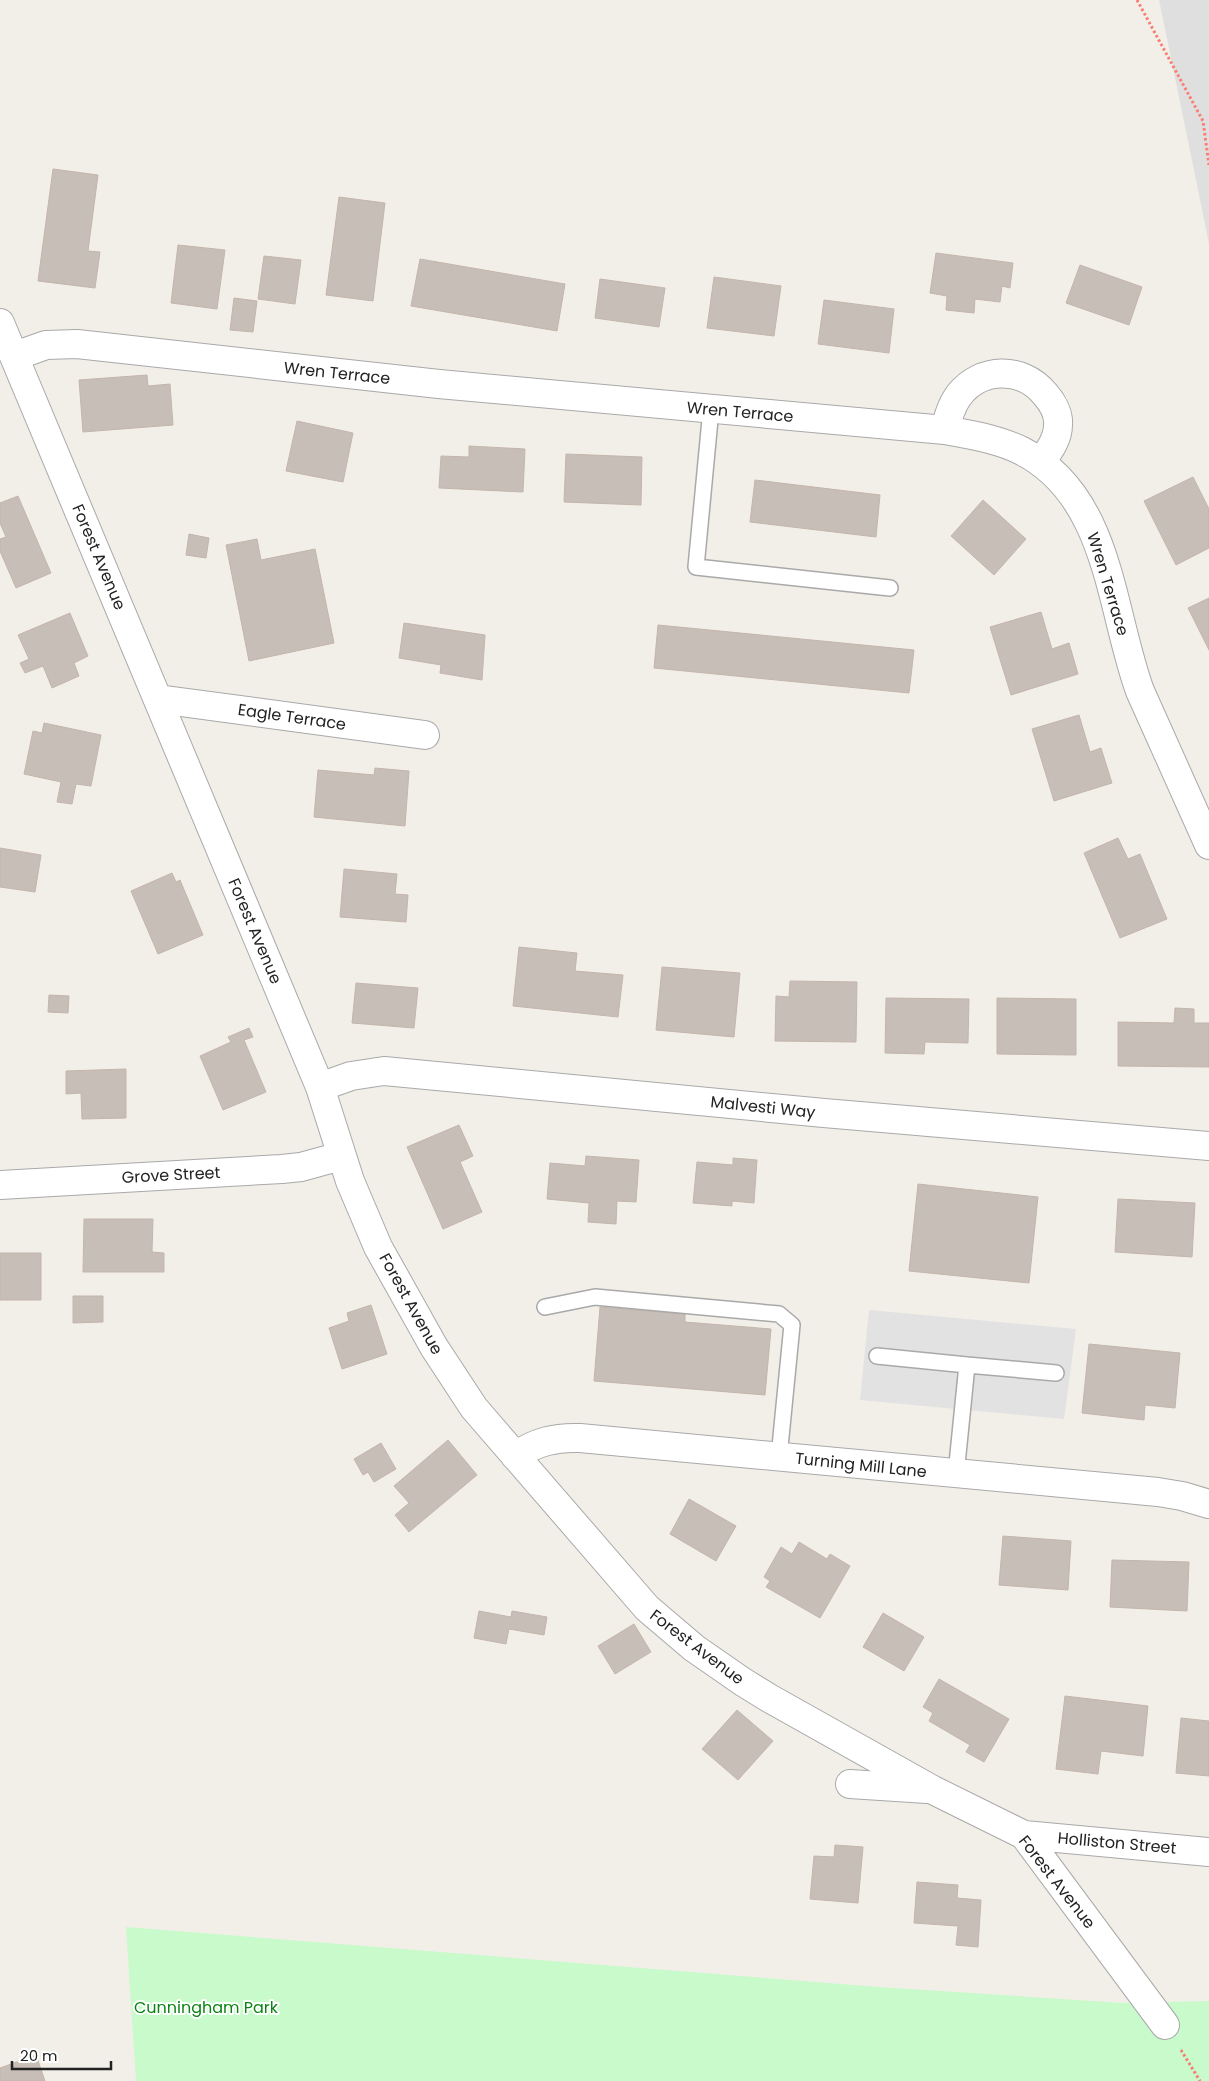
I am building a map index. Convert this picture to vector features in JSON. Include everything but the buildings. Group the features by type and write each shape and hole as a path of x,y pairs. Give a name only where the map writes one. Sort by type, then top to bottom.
{"street":[{"name":"Forest Avenue","path":"0,323 320,1087 341,1156 367,1224 413,1312 470,1401 623,1583 647,1608 694,1648 742,1682 933,1790 1024,1834 1166,2024"},
{"name":"Wren Terrace","path":"15,356 46,346 77,344 399,380 945,430 1001,442 1041,462 1072,493 1094,533 1132,669 1140,691 1209,845"},
{"path":"945,430 953,406 967,387 993,374 1006,373 1020,376 1032,381 1050,399 1058,423 1053,445 1041,462"},
{"name":"Eagle Terrace","path":"158,699 425,734"},
{"name":"Malvesti Way","path":"320,1087 351,1076 384,1071 824,1113 1209,1146"},
{"name":"Grove Street","path":"0,1185 282,1169 301,1167 341,1156"},
{"name":"Turning Mill Lane","path":"515,1456 537,1443 551,1439 566,1438 1158,1492 1182,1496 1209,1504"},
{"path":"850,1784 933,1790"},
{"name":"Holliston Street","path":"1024,1834 1209,1852"}],"lane":[{"path":"710,409 696,566 890,588"},
{"path":"545,1307 595,1297 779,1314 792,1325 778,1457"},
{"path":"877,1356 1056,1373"},
{"path":"956,1474 967,1365"}],"path":[{"path":"1136,0 1203,121 1209,165"},
{"path":"1166,2024 1200,2081"}],"shaded area":[{"path":"1159,0 1209,0 1209,244 1194,170"},
{"path":"869,1310 1076,1329 1064,1419 860,1400"}],"green space":[{"name":"Cunningham Park","path":"126,1927 879,1987 1123,2003 1209,2001 1209,2081 136,2081"}]}
